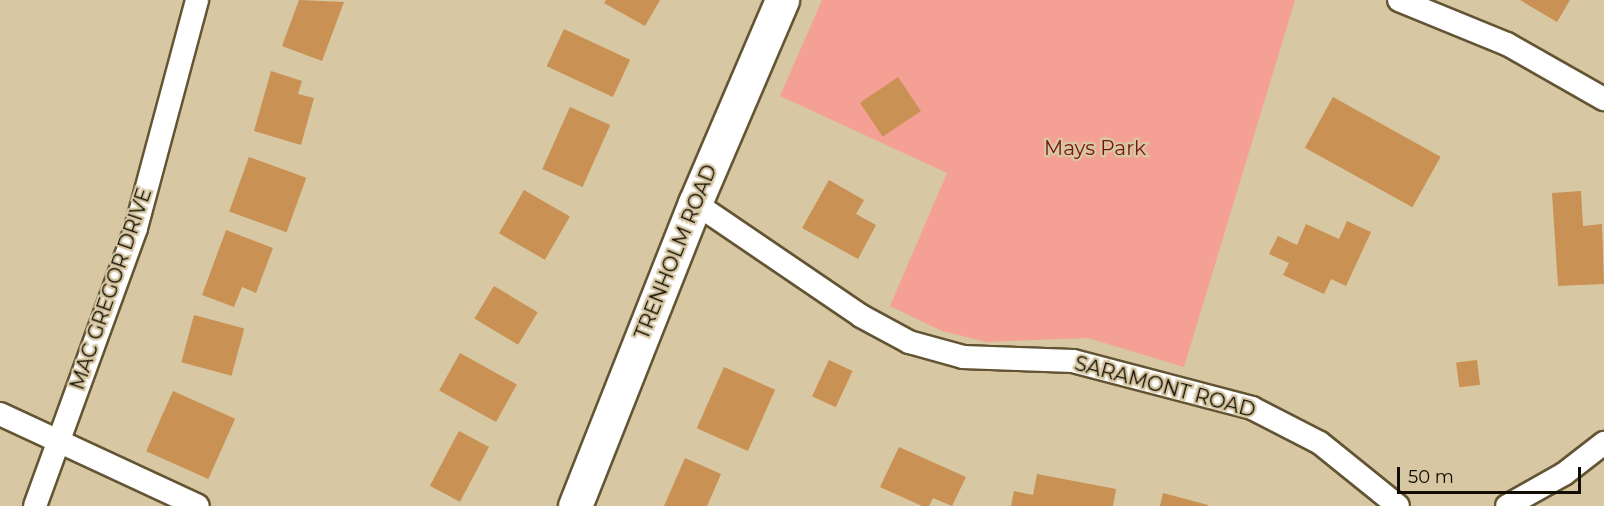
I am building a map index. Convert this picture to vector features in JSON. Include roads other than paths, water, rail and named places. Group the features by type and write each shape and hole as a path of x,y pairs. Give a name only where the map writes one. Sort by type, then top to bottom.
{"main road":[{"name":"TRENHOLM ROAD","path":"575,506 695,203 782,0"}],"street":[{"name":"MAC GREGOR DRIVE","path":"35,506 57,440 136,228 197,0"},
{"path":"1399,0 1507,44 1604,99"},
{"name":"SARAMONT ROAD","path":"695,203 861,316 909,342 963,357 1073,361 1252,408 1320,443 1398,506"},
{"path":"0,414 198,506"},
{"path":"1507,506 1564,474 1604,443"}],"park label":[{"name":"Mays Park","path":"1095,148"}]}
